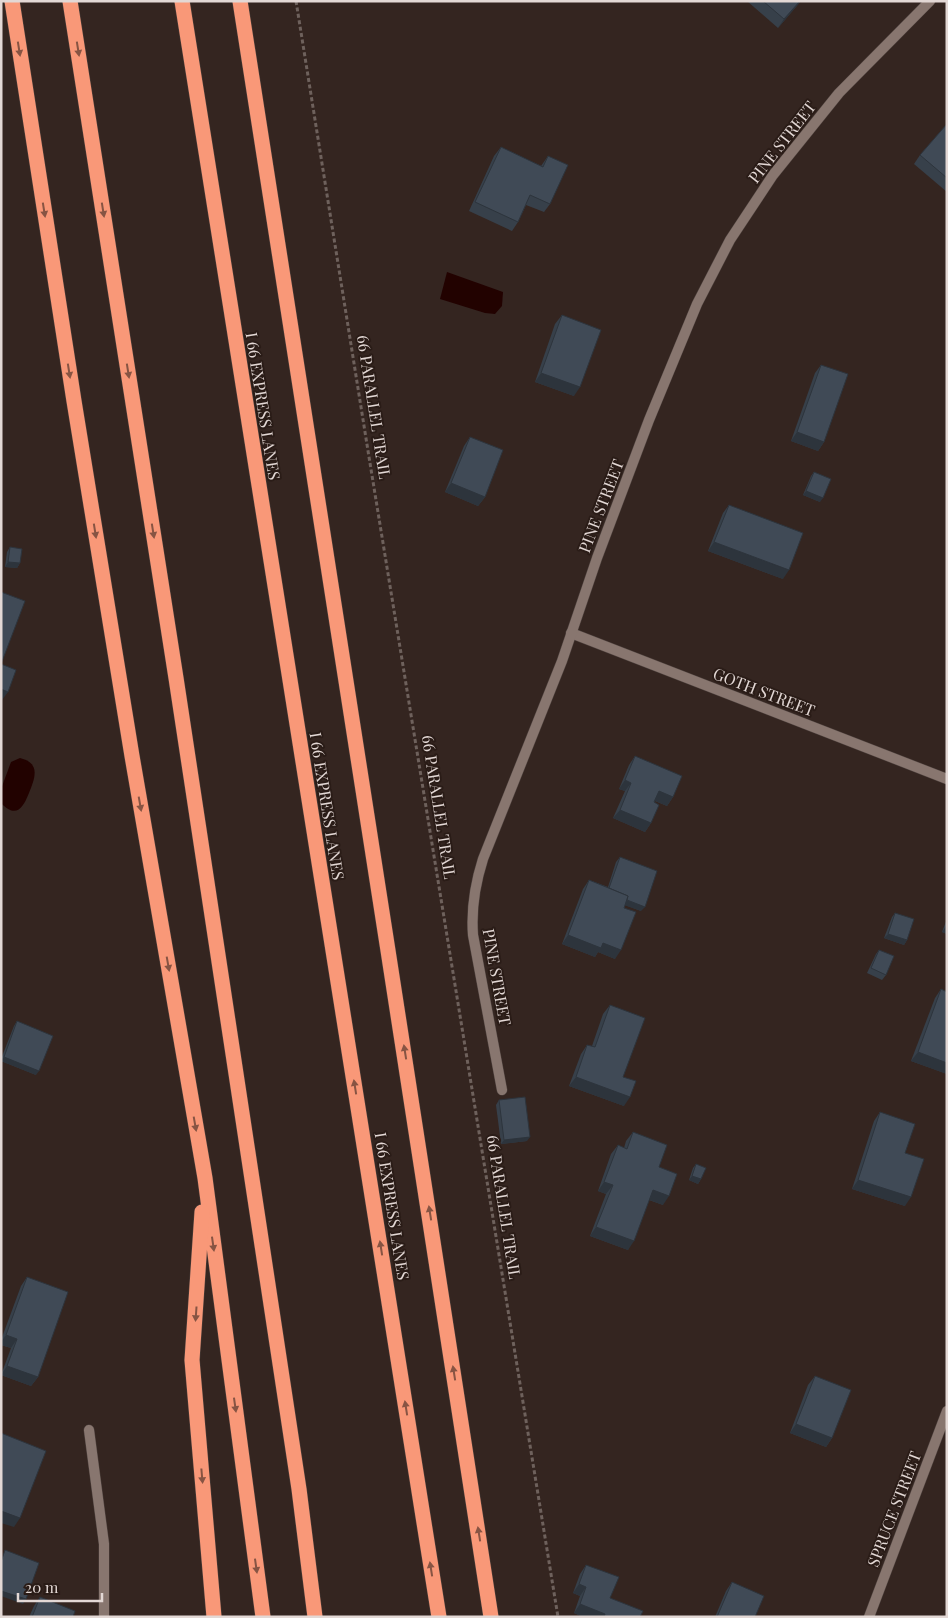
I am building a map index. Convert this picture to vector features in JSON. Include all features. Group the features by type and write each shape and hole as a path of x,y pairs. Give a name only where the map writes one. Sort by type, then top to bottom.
{"highway":[{"path":"12,1 124,706 205,1178 263,1617"},
{"path":"70,1 296,1470 315,1617"},
{"name":"I 66 EXPRESS LANES","path":"182,1 204,152 439,1617"},
{"path":"240,1 492,1617"},
{"path":"205,1178 192,1360 214,1617"}],"street":[{"name":"PINE STREET","path":"502,1090 473,935 473,896 483,859 558,670 597,558 653,411 698,304 730,240 773,175 839,93 930,1"},
{"name":"GOTH STREET","path":"571,633 947,779"},
{"name":"SPRUCE STREET","path":"869,1617 947,1411"},
{"path":"89,1430 104,1544 104,1617"}],"path":[{"name":"66 PARALLEL TRAIL","path":"296,1 558,1617"}],"shaded area":[{"path":"447,272 503,292 502,306 495,314 485,313 440,299"},
{"path":"20,758 31,763 35,772 24,803 15,811 6,808 1,803 1,789 11,762"}],"building":[{"path":"763,1 800,1 784,19"},
{"path":"947,124 947,178 920,155"},
{"path":"501,147 543,167 548,156 568,165 550,204 530,195 518,222 475,202"},
{"path":"562,315 601,330 580,387 541,373"},
{"path":"821,365 848,374 824,442 797,432"},
{"path":"470,437 503,450 485,497 451,483"},
{"path":"814,472 831,479 823,498 806,491"},
{"path":"729,505 803,533 789,570 714,542"},
{"path":"10,547 22,549 20,563 8,562"},
{"path":"1,592 25,601 1,664"},
{"path":"1,664 16,670 8,692 1,689"},
{"path":"635,756 682,776 673,797 659,791 654,802 659,805 651,823 620,810 631,783 625,780"},
{"path":"620,857 657,871 645,907 627,900 628,896 609,888"},
{"path":"589,880 628,896 624,908 636,912 621,950 603,943 601,948 568,935"},
{"path":"895,913 914,919 907,940 888,934"},
{"path":"879,950 894,956 886,975 871,968"},
{"path":"941,989 947,992 947,1063 918,1052"},
{"path":"610,1005 645,1018 623,1077 636,1081 630,1097 576,1077 587,1045 595,1047"},
{"path":"17,1021 53,1036 39,1071 4,1057"},
{"path":"525,1097 530,1137 504,1140 499,1100"},
{"path":"880,1112 915,1124 905,1153 924,1159 911,1197 858,1180"},
{"path":"633,1132 667,1145 659,1167 677,1174 669,1196 653,1190 634,1241 596,1227 613,1185 604,1182 618,1145 627,1149"},
{"path":"696,1164 706,1168 701,1179 692,1176"},
{"path":"27,1277 68,1292 38,1377 7,1366 17,1339 6,1335"},
{"path":"815,1376 851,1390 832,1438 796,1424"},
{"path":"1,1433 46,1451 20,1518 1,1511"},
{"path":"5,1550 39,1563 26,1599 1,1591 1,1562"},
{"path":"586,1565 619,1577 610,1598 643,1611 640,1617 604,1617 605,1614 580,1604 586,1587 579,1584"},
{"path":"732,1582 764,1596 755,1617 717,1617"},
{"path":"40,1597 75,1611 73,1617 32,1617"}]}
